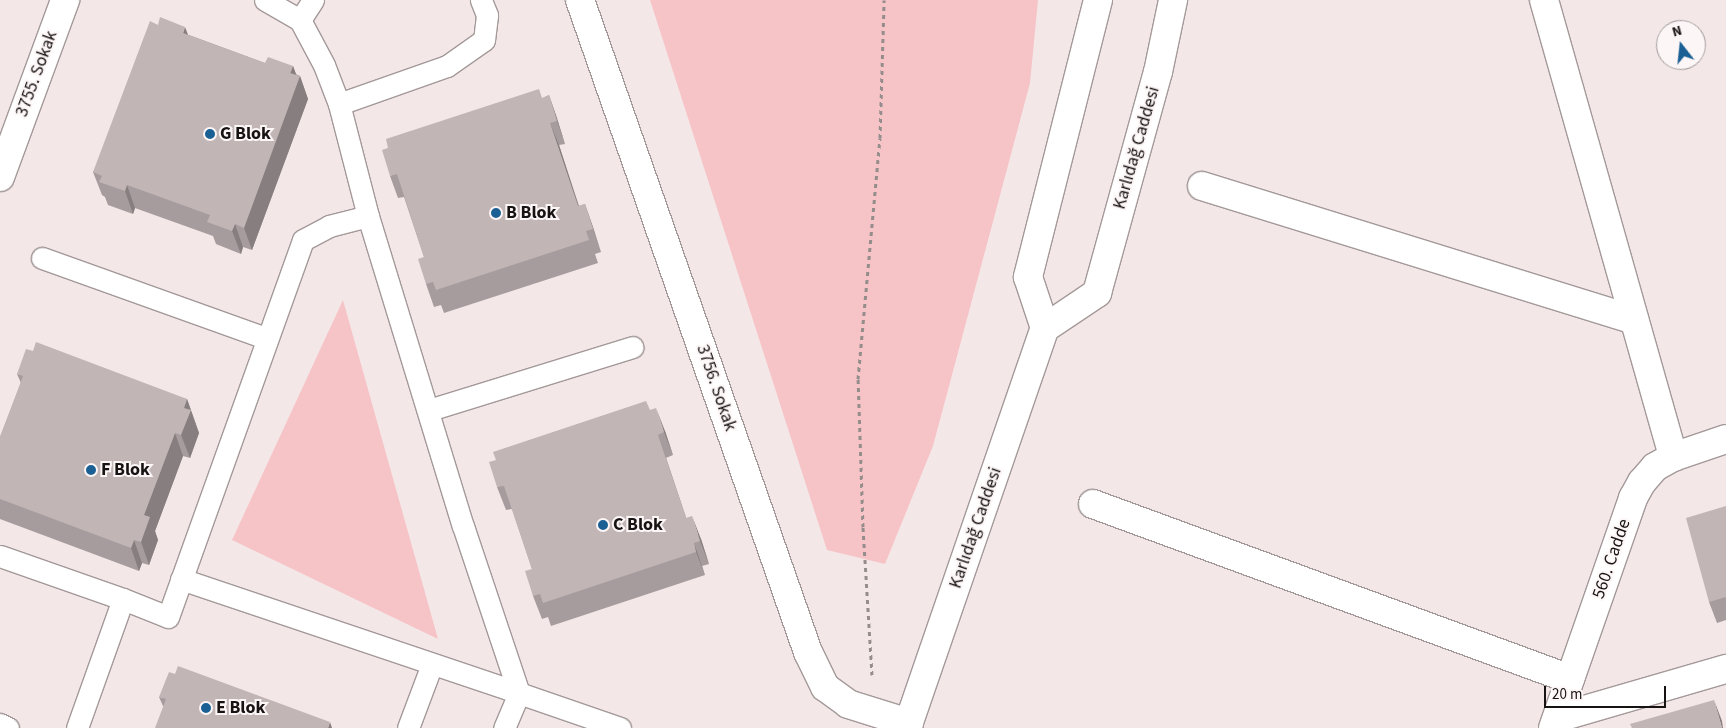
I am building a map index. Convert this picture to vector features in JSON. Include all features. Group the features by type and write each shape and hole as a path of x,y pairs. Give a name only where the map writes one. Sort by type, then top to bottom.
{"street":[{"name":"3755. Sokak","path":"0,177 64,0"},
{"name":"3756. Sokak","path":"580,0 808,652 825,687 848,704 875,712 908,726"},
{"path":"1045,328 1028,277 1098,0"},
{"name":"Karlıdağ Caddesi","path":"908,726 1045,328 1097,292 1158,72 1173,0"},
{"path":"1544,0 1672,457"},
{"path":"1202,186 1634,320"},
{"name":"560. Cadde","path":"1555,723 1634,498 1655,467 1672,457 1726,439"},
{"path":"1093,504 1570,679"},
{"path":"1555,723 1726,669"}],"lane":[{"path":"265,0 300,20 324,65 339,104 368,216 430,410 463,526 519,693 504,728"},
{"path":"300,20 312,0"},
{"path":"339,104 447,66 484,40 487,15 481,0"},
{"path":"0,556 124,599 168,617 265,338 303,240 329,226 368,216"},
{"path":"42,258 265,338"},
{"path":"430,410 632,348"},
{"path":"181,579 620,728"},
{"path":"77,728 124,599"},
{"path":"408,728 432,664"},
{"path":"0,724 8,728"}],"path":[{"path":"875,712 863,527 858,380 880,138 884,0"}],"shaded area":[{"path":"650,0 1038,0 1030,83 933,446 885,564 827,550"},
{"path":"343,300 438,639 232,540"}],"building":[{"name":"G Blok","path":"160,17 185,27 183,33 265,63 268,57 293,66 290,73 300,76 244,228 235,224 232,231 207,222 210,215 127,185 125,191 99,182 102,176 93,172 150,21 158,25"},
{"name":"B Blok","path":"539,89 542,98 549,95 557,121 550,123 578,206 585,204 593,229 586,231 589,240 436,290 433,282 426,284 418,259 424,257 397,174 390,176 382,150 388,148 386,139"},
{"name":"F Blok","path":"36,342 187,399 184,408 191,410 181,435 175,433 144,515 150,517 141,542 134,540 131,548 0,499 0,437 23,376 17,374 26,349 33,351"},
{"name":"C Blok","path":"646,401 650,410 656,408 664,432 658,435 686,518 692,516 700,541 694,543 696,552 543,603 540,594 533,596 525,571 532,569 504,486 497,487 489,462 496,460 493,452"},
{"path":"1726,506 1726,597 1709,602 1686,518"},
{"path":"178,666 330,722 328,728 155,728 166,699 159,697 169,672 175,674"},
{"path":"1714,700 1722,728 1632,728 1630,724"}],"place":[{"name":"G Blok","path":"210,134"},
{"name":"B Blok","path":"496,213"},
{"name":"F Blok","path":"91,470"},
{"name":"C Blok","path":"603,525"},
{"name":"E Blok","path":"206,708"}]}
